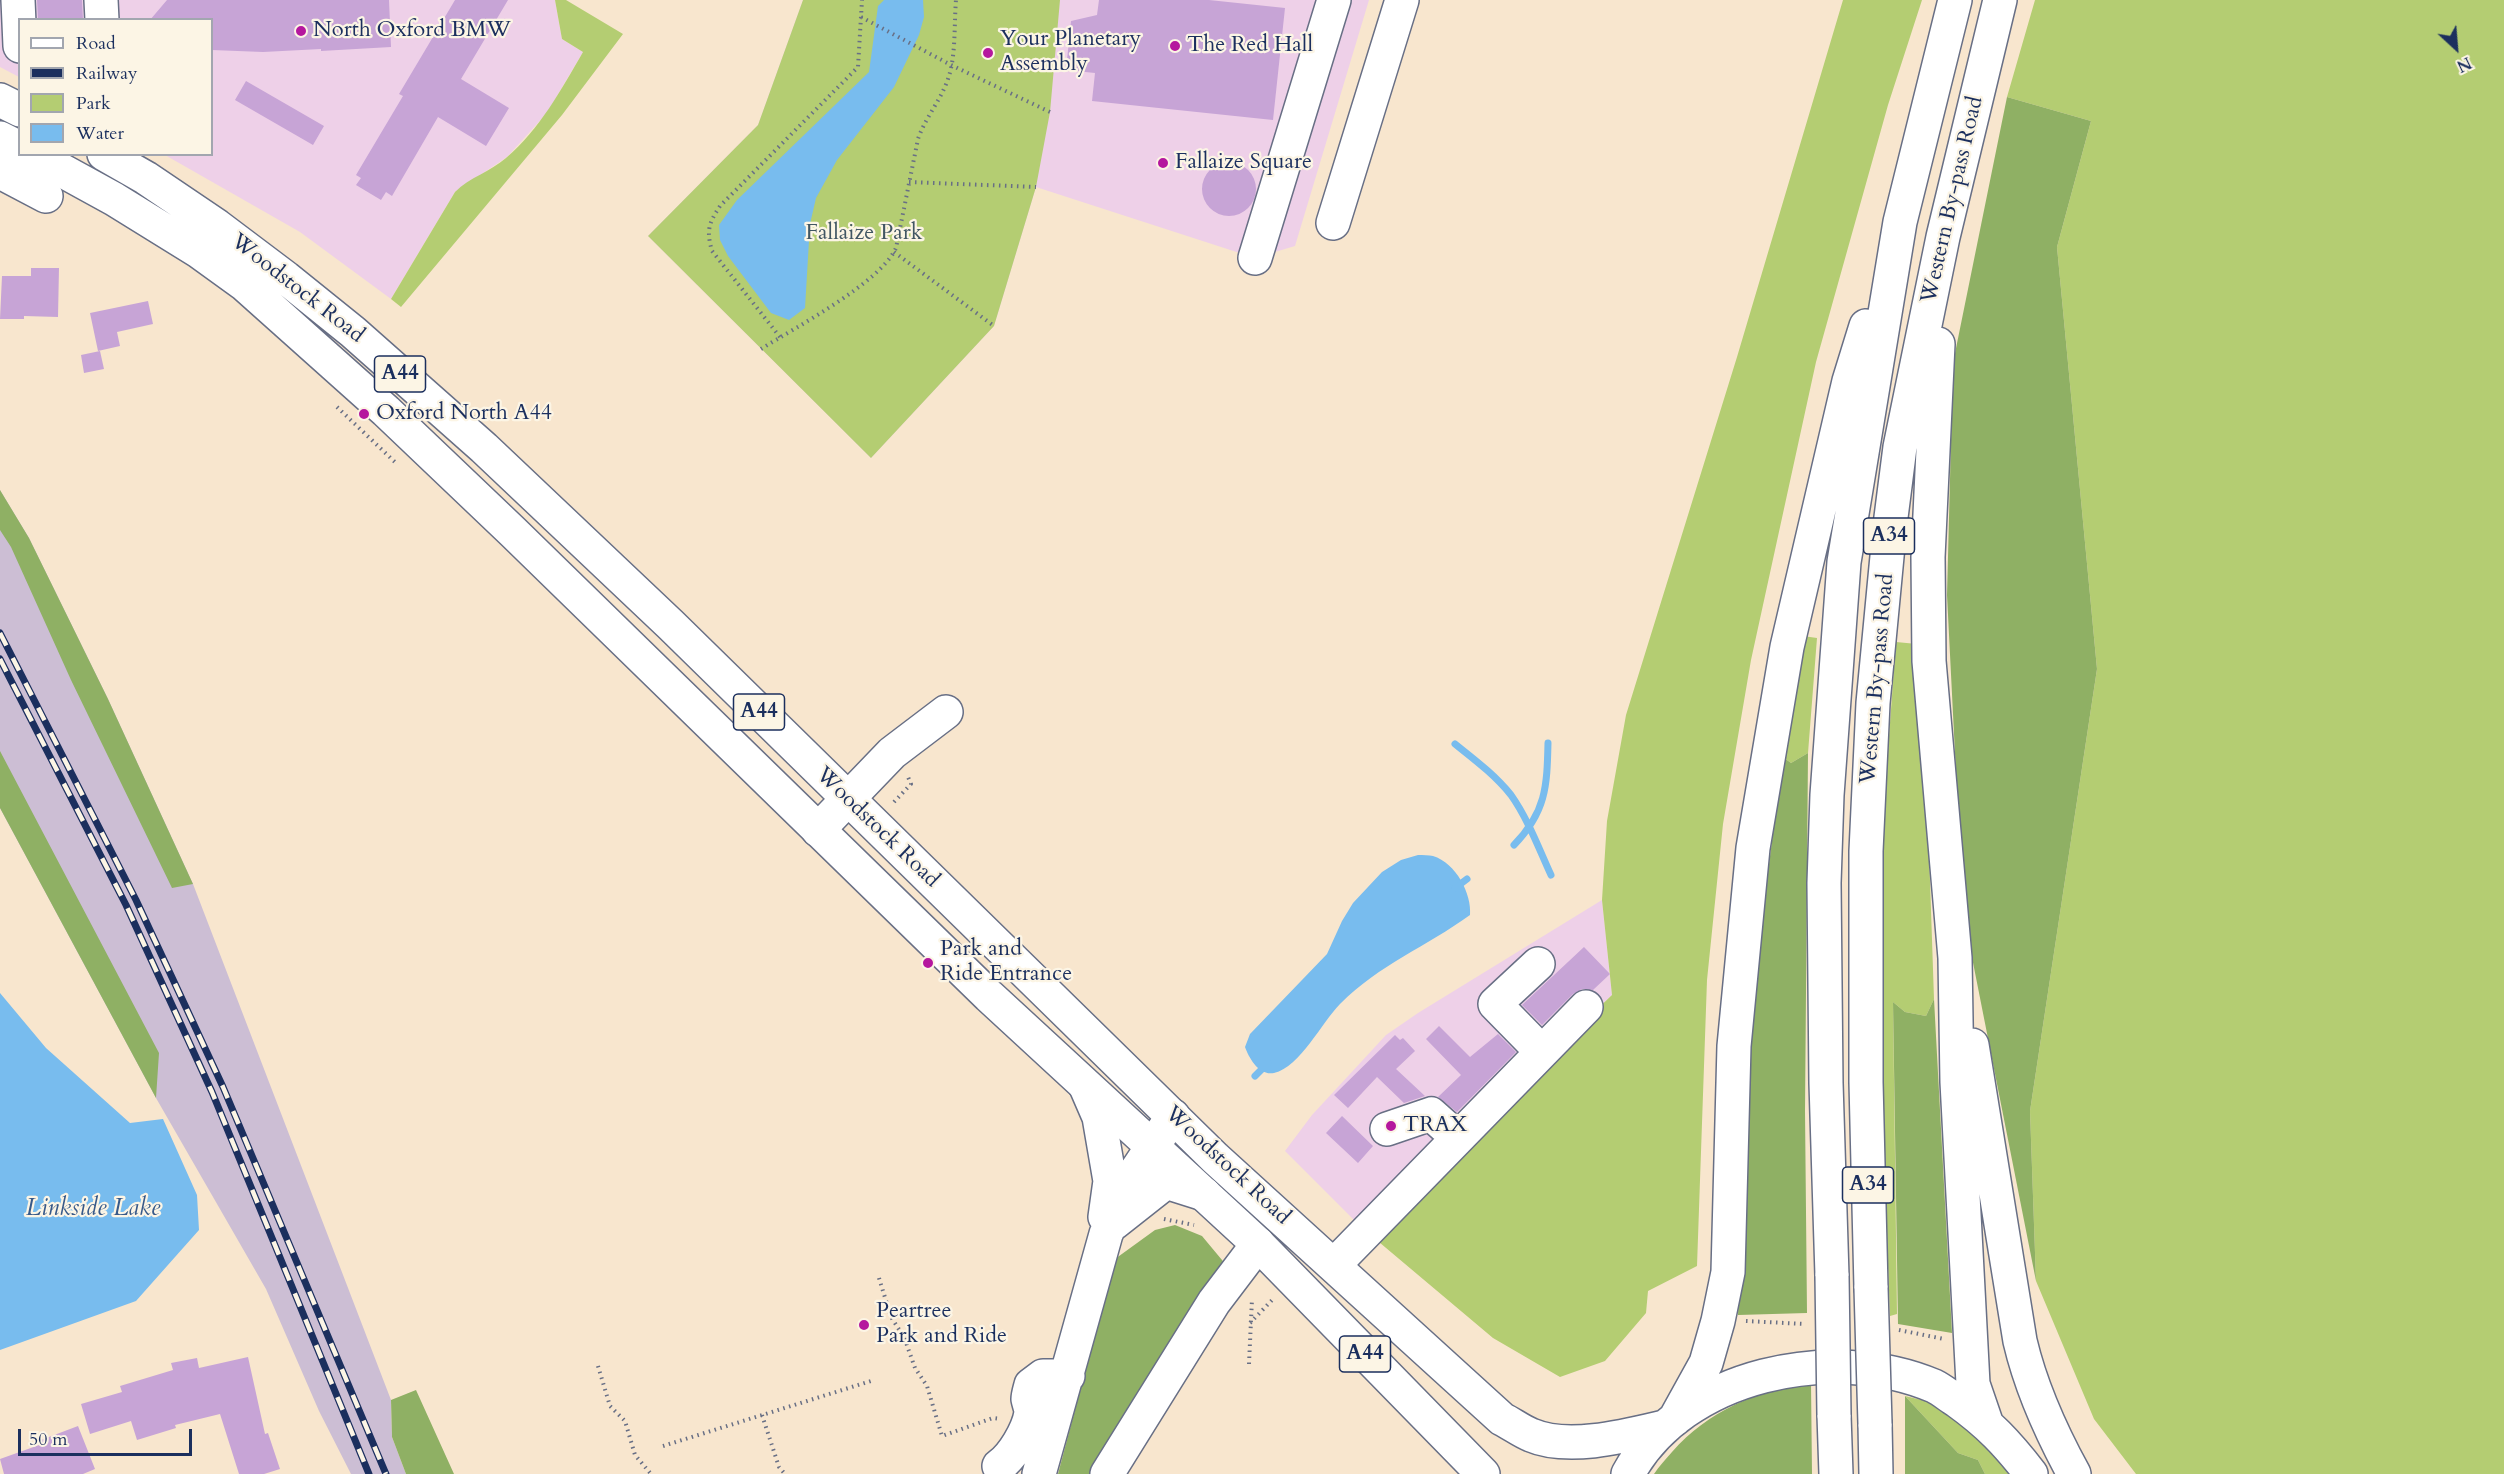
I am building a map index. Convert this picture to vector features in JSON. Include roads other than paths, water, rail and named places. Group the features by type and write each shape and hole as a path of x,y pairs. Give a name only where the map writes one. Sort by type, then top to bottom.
{"main road":[{"path":"18,0 19,18"},
{"path":"101,0 102,18"},
{"path":"1255,258 1334,0"},
{"path":"1334,223 1402,0"},
{"name":"Western By-pass Road","path":"1836,1474 1826,1083 1824,883 1828,783 1844,562 1900,222 1955,0"},
{"name":"Western By-pass Road","path":"1876,1474 1866,1082 1866,851 1873,703 1900,447 1943,237 2000,0"},
{"path":"0,56 18,53"},
{"path":"0,100 18,109"},
{"path":"0,138 18,147"},
{"name":"Woodstock Road","path":"36,156 114,199 198,251 245,285 456,477 1011,1017"},
{"name":"Woodstock Road","path":"111,156 144,166 353,332 484,448 671,625 1215,1158 1502,1419 1532,1436 1558,1442 1601,1440 1670,1423"},
{"path":"0,172 46,196"},
{"path":"1628,1474 1634,1462 1670,1423 1706,1363 1718,1321 1728,1272 1734,1046 1754,848 1787,647 1849,381 1900,222"},
{"path":"1943,237 1928,557 1929,661 1954,958 1957,1082 1973,1384 1986,1422"},
{"path":"825,837 855,806 892,753 946,712 904,770 855,806"},
{"path":"703,718 805,835 959,986 1011,1017"},
{"path":"951,901 995,929 1178,1105 1215,1158"},
{"path":"1954,958 1977,1068 2020,1341 2026,1366 2052,1434 2074,1474"},
{"path":"1538,964 1495,1004 1542,1052"},
{"path":"1334,1265 1586,1007"},
{"name":"A44","path":"1011,1017 1151,1146"},
{"path":"1086,1087 1099,1117 1110,1181 1105,1240"},
{"path":"1386,1129 1431,1114 1458,1138"},
{"path":"1039,1474 1105,1240 1130,1180 1173,1116"},
{"name":"Woodstock Road","path":"1151,1146 1258,1244 1483,1474"},
{"path":"1105,1240 1166,1182 1204,1194"},
{"path":"1107,1474 1214,1302 1258,1244"},
{"path":"1670,1423 1710,1398 1760,1377 1811,1366 1850,1366 1902,1375 1936,1387 1986,1422 2031,1474"},
{"path":"1015,1432 1031,1385 1036,1379 1043,1376 1068,1376"}],"water":[{"path":"884,0 923,0 924,17 919,35 894,87 837,160 816,198 810,224 805,308 789,320 771,313 728,256 720,240 719,225 737,200 869,72 878,6"},
{"path":"1418,855 1431,856 1449,865 1465,889 1470,915 1355,990 1333,1012 1302,1053 1284,1069 1269,1073 1259,1069 1245,1047 1250,1034 1327,954 1353,903 1382,872 1401,860"},
{"name":"Linkside Lake","path":"0,993 46,1048 130,1123 163,1119 197,1195 199,1230 136,1301 0,1350"}],"waterway":[{"path":"1514,845 1525,833 1539,810 1547,773 1548,743"},
{"path":"1455,744 1492,774 1511,795 1528,824 1551,875"},
{"path":"1455,888 1467,879"},
{"path":"1255,1076 1268,1063"}],"railway":[{"path":"0,633 136,900 223,1087 386,1474"},
{"path":"0,659 126,905 212,1092 369,1474"}],"place":[{"name":"North Oxford BMW","path":"301,31"},
{"name":"The Red Hall","path":"1175,46"},
{"name":"Your Planetary Assembly","path":"988,53"},
{"name":"Fallaize Square","path":"1163,163"},
{"name":"Oxford North A44","path":"364,414"},
{"name":"Park and Ride Entrance","path":"928,963"},
{"name":"TRAX","path":"1391,1126"},
{"name":"Peartree Park and Ride","path":"864,1325"}],"park label":[{"name":"Fallaize Park","path":"864,234"}]}
